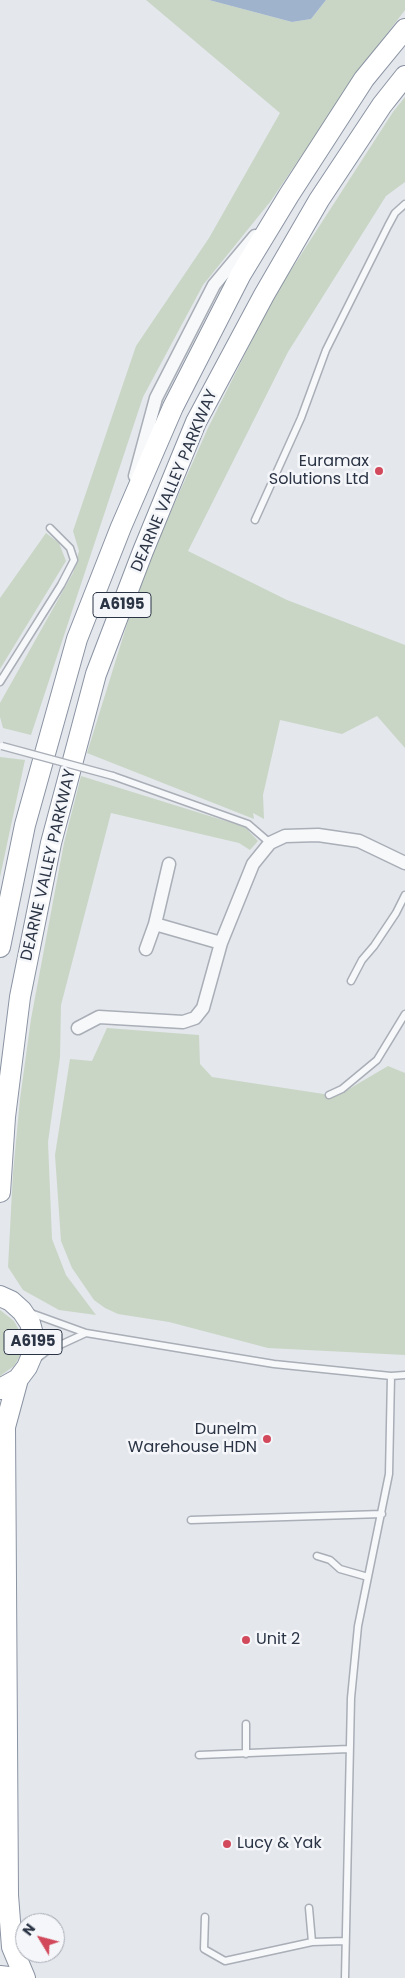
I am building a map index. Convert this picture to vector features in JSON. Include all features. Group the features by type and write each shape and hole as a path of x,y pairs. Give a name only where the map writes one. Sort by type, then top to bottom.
{"highway":[{"name":"DEARNE VALLEY PARKWAY","path":"0,948 25,825 77,639 121,527 173,407 241,274 289,195 364,79 405,29"},
{"name":"DEARNE VALLEY PARKWAY","path":"0,1192 5,1118 20,997 51,843 96,674 143,551 196,422 264,295 319,200 382,105 405,76"},
{"name":"A6195","path":"0,1291 22,1311 30,1323 34,1338 33,1353 22,1373 5,1428 8,1895 12,1947 25,1978"},
{"path":"0,1389 22,1373"},
{"path":"0,1976 18,1978"}],"street":[{"path":"78,1028 99,1017 183,1022 195,1018 203,1008 221,944 253,864 270,843 285,836 318,835 359,841 405,863"},
{"path":"146,949 155,924 169,864"},
{"path":"155,924 221,944"}],"lane":[{"path":"255,520 301,418 326,350 388,226 395,214 405,204"},
{"path":"0,682 61,585 74,560 70,548 50,528"},
{"path":"1,746 113,776 248,824 270,843"},
{"path":"351,981 362,960 374,946 396,913 405,895"},
{"path":"329,1095 342,1089 378,1060 405,1014"},
{"path":"22,1311 86,1332 274,1364 405,1376"},
{"path":"22,1373 47,1351 86,1332"},
{"path":"345,1978 344,1941 350,1698 358,1626 389,1474 391,1376"},
{"path":"191,1520 382,1514"},
{"path":"317,1556 330,1560 340,1569 368,1577"},
{"path":"246,1724 246,1754"},
{"path":"199,1755 349,1749"},
{"path":"309,1908 312,1942"},
{"path":"204,1917 204,1949 224,1960 312,1942 344,1941"}],"green space":[{"path":"146,0 209,0 292,22 311,19 326,0 405,0 405,10 366,61 270,202 203,285 143,397 31,735 3,728 0,717 0,703 73,573 79,551 73,531 136,346 209,238 280,113"},
{"path":"405,97 405,182 386,196 288,352 188,551 287,600 405,645 405,748 377,716 342,734 280,720 263,795 264,819 253,813 254,819 87,753 141,579 208,428 273,298 393,112"},
{"path":"46,533 59,543 66,561 0,669 0,598"},
{"path":"0,757 25,760 0,877"},
{"path":"81,776 245,827 258,841 250,850 239,843 111,813 61,1005 60,1057 48,1142 52,1239 66,1275 96,1315 59,1310 23,1290 8,1267 13,1173 20,1099 31,1019 64,843"},
{"path":"107,1028 199,1035 200,1064 212,1077 337,1096 388,1066 405,1073 405,1355 268,1348 169,1322 118,1314 94,1300 72,1268 61,1241 55,1155 70,1059 92,1061"},
{"path":"0,1310 14,1321 20,1332 22,1344 20,1356 14,1366 0,1376"}],"water":[{"path":"209,0 326,0 311,19 292,22"}],"place":[{"name":"Euramax Solutions Ltd","path":"379,471"},
{"name":"Dunelm Warehouse HDN","path":"267,1439"},
{"name":"Unit 2","path":"246,1640"},
{"name":"Lucy & Yak","path":"227,1844"}]}
